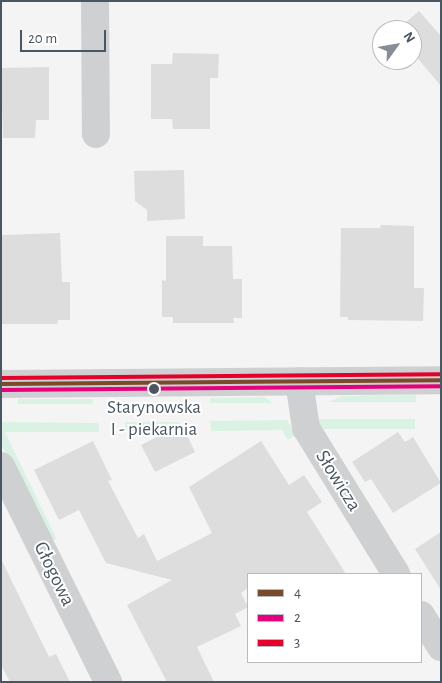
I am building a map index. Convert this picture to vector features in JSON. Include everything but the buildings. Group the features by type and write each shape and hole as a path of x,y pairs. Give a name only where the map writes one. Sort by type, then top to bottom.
{"street":[{"path":"95,1 96,134"},
{"path":"1,384 441,380"},
{"name":"Słowicza","path":"300,381 306,428 395,573"},
{"name":"Głogowa","path":"1,466 108,682"},
{"path":"422,616 441,647"}],"green space":[{"path":"416,395 416,402 329,402 342,396"},
{"path":"264,397 273,403 210,403 210,398"},
{"path":"18,399 93,399 93,404 18,404"},
{"path":"318,419 415,419 415,429 318,429"},
{"path":"287,420 296,435 288,440 282,430 211,431 210,421"},
{"path":"1,422 98,423 99,432 5,432 57,540 50,540 1,444"},
{"path":"125,422 180,422 180,431 125,431"}],"transit line":[{"name":"3","path":"1,378 441,374"},
{"name":"4","path":"1,384 441,380"},
{"name":"2","path":"1,390 441,386"}],"place":[{"name":"Starynowska I - piekarnia","path":"154,389"}]}
